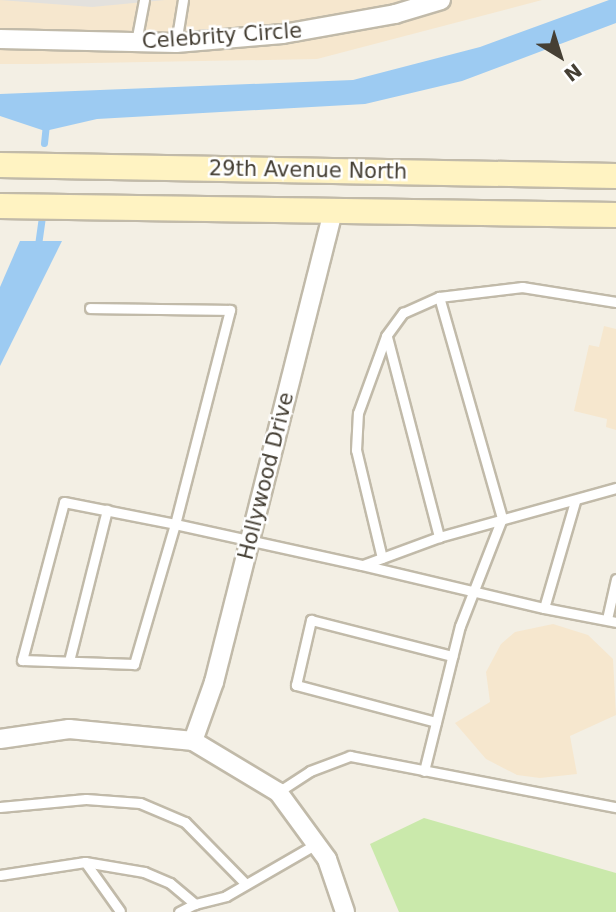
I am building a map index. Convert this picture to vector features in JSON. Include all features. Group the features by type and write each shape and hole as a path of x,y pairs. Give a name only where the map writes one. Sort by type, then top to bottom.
{"main road":[{"name":"29th Avenue North","path":"0,165 616,176"},
{"name":"29th Avenue North","path":"0,206 616,215"}],"street":[{"name":"Celebrity Circle","path":"0,39 176,43 284,34 395,14 441,0"},
{"name":"Hollywood Drive","path":"193,741 214,681 332,210"},
{"path":"0,739 69,729 193,741 278,792 317,843 345,912"}],"lane":[{"path":"136,42 144,0"},
{"path":"176,43 183,0"},
{"path":"382,558 356,450 358,413 386,336 403,313 439,297 522,287 616,302"},
{"path":"424,771 452,656 502,518 439,297"},
{"path":"90,308 230,310 175,524 134,664 22,660 64,502 175,524 611,621 616,579"},
{"path":"386,336 439,537"},
{"path":"362,565 439,537 616,488"},
{"path":"544,608 575,501"},
{"path":"69,662 107,510"},
{"path":"436,722 296,685 310,620 452,656"},
{"path":"278,792 310,771 349,756 616,807"},
{"path":"0,807 86,799 140,803 185,822 246,884"},
{"path":"179,912 195,904 226,897 317,843"},
{"path":"0,875 85,862 144,872 170,883 195,904"},
{"path":"85,862 120,911"}],"shaded area":[{"path":"0,0 542,0 317,59 0,64"},
{"path":"0,0 165,0 92,7"},
{"path":"604,326 616,329 616,430 606,427 607,419 574,411 589,345 599,347"},
{"path":"553,624 588,635 613,659 616,715 570,736 577,774 540,778 517,775 486,759 455,723 490,702 486,672 501,644 515,632"}],"green space":[{"path":"424,818 616,873 616,912 399,912 370,844"}],"water":[{"path":"609,0 616,0 616,23 462,81 365,104 97,119 45,131 0,116 0,94 353,80 480,47"},
{"path":"20,241 62,241 0,366 0,287"}],"waterway":[{"path":"44,143 46,123"},
{"path":"38,245 42,217"}]}
